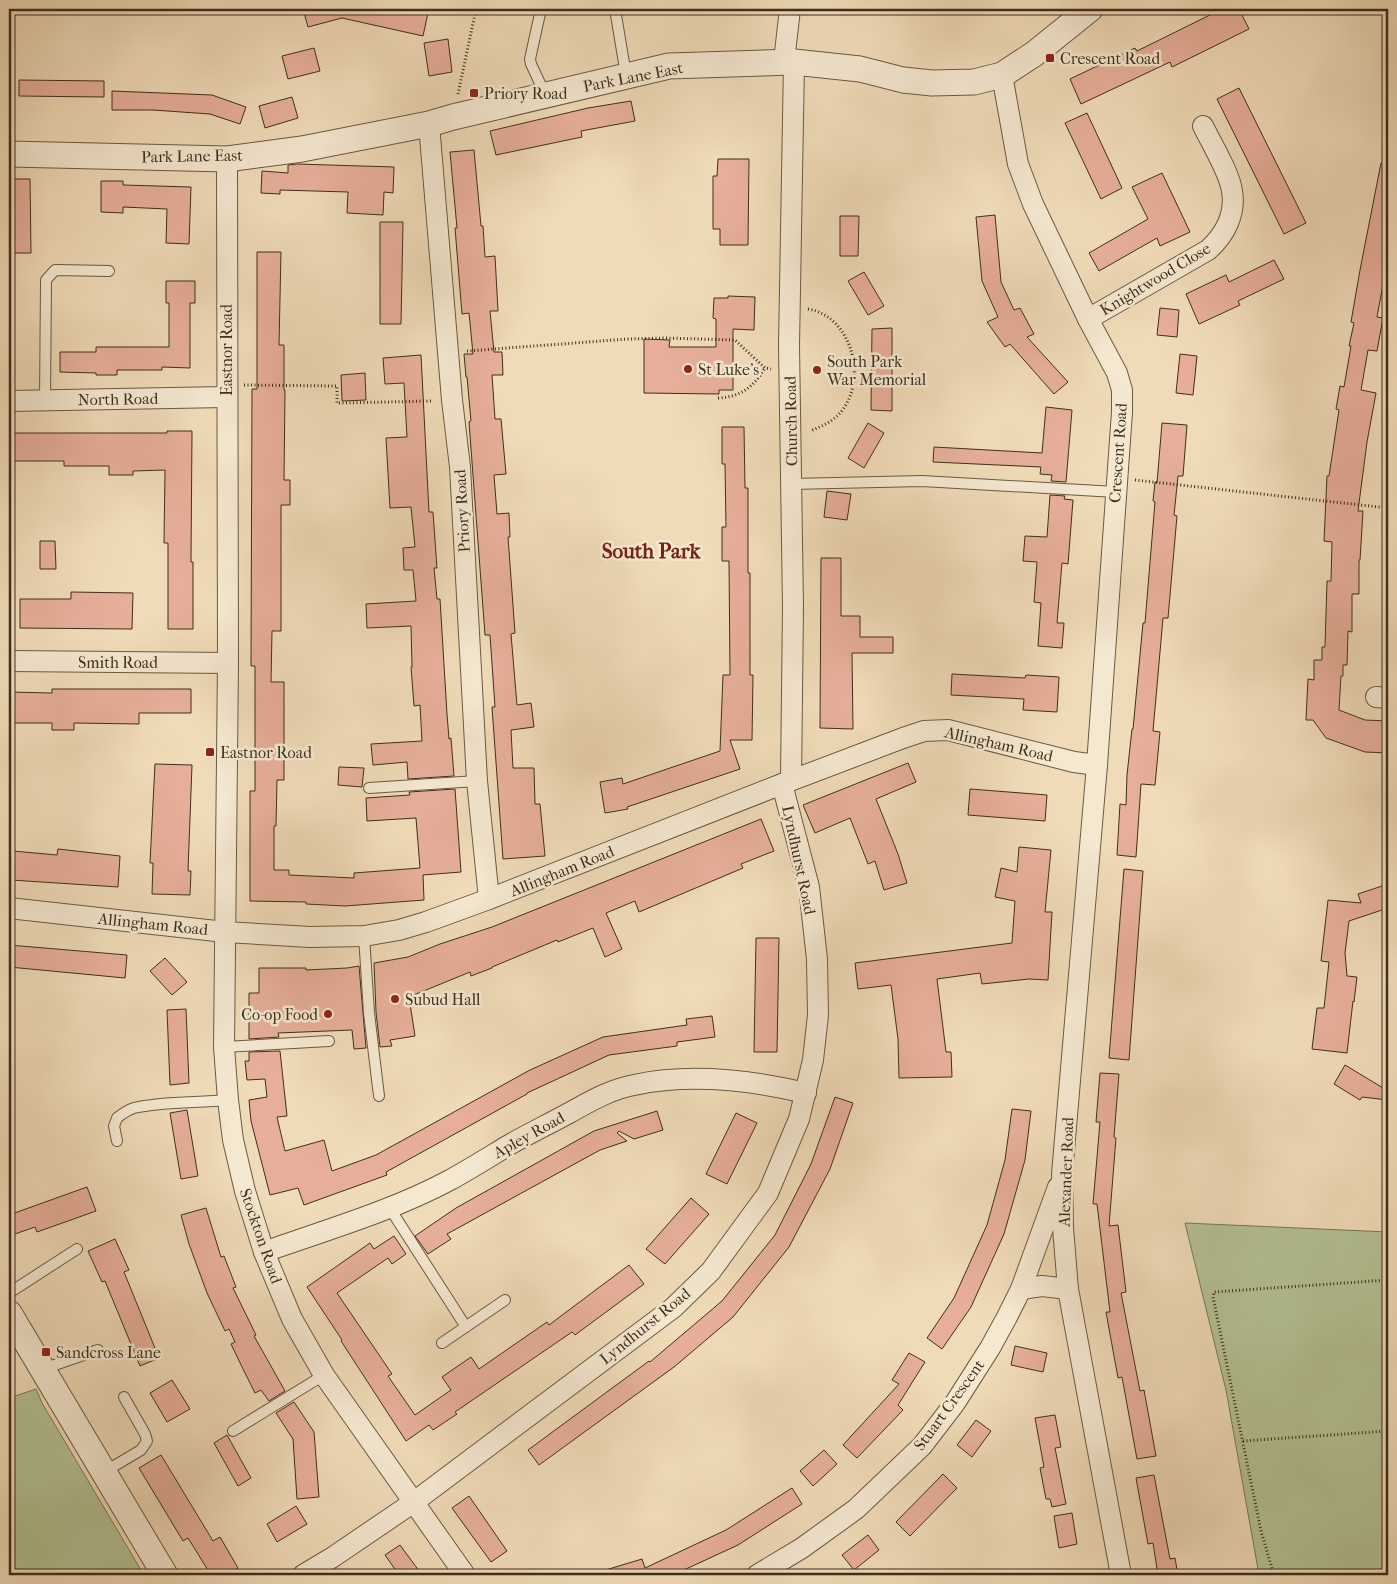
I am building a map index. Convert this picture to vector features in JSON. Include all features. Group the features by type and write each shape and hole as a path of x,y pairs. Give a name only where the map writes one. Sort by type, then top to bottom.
{"street":[{"name":"Church Road","path":"786,782 793,606 790,374 790,9"},
{"name":"Park Lane East","path":"9,154 227,159 302,149 429,124 669,66 789,62 860,69 903,80 932,83 974,82 1002,75 1034,54 1090,9"},
{"name":"Crescent Road","path":"1002,75 1018,164 1033,204 1088,319 1117,373 1122,390 1097,765"},
{"name":"Priory Road","path":"429,124 452,400 460,467 477,781 489,899"},
{"name":"Knightwood Close","path":"1088,319 1208,250 1219,241 1231,215 1233,192 1230,181 1203,126"},
{"name":"Eastnor Road","path":"225,932 228,662 227,159"},
{"name":"North Road","path":"9,401 45,401 226,391"},
{"name":"Smith Road","path":"9,661 228,662"},
{"name":"Allingham Road","path":"9,908 225,932 310,937 364,936 417,925 489,899 786,782 924,731 948,730 1074,762 1097,765"},
{"name":"Alexander Road","path":"1097,765 1062,1174 1063,1228 1068,1290 1121,1575"},
{"name":"Lyndhurst Road","path":"303,1575 333,1558 414,1502 673,1308 711,1271 768,1193 788,1146 806,1093 814,1060 818,1015 817,959 809,887 786,782"},
{"name":"Stockton Road","path":"225,932 224,1047 228,1100 233,1140 245,1191 264,1252 292,1319 324,1374 465,1575"},
{"name":"Apley Road","path":"264,1252 389,1207 450,1180 511,1144 610,1092 634,1085 692,1079 730,1080 774,1085 806,1093"},
{"name":"Stuart Crescent","path":"757,1575 802,1548 856,1509 922,1446 955,1403 990,1348 1021,1289 1062,1174"},
{"path":"1021,1289 1042,1286 1068,1290"},
{"path":"9,1314 165,1575"}],"lane":[{"path":"541,9 530,60 545,95"},
{"path":"616,15 626,76"},
{"path":"45,401 46,280 55,270 109,270"},
{"path":"791,484 922,481 1116,485"},
{"path":"369,788 477,781"},
{"path":"364,936 369,1013 379,1096"},
{"path":"224,1047 329,1041"},
{"path":"117,1141 114,1126 117,1118 133,1108 187,1101 203,1103 228,1100"},
{"path":"389,1207 466,1327"},
{"path":"9,1293 77,1249"},
{"path":"442,1343 505,1300"},
{"path":"42,1369 98,1350"},
{"path":"234,1431 324,1374"},
{"path":"104,1472 141,1450 147,1441 124,1397"}],"path":[{"path":"453,117 476,9"},
{"path":"790,306 814,310 828,315 840,328 848,342 854,359 851,395 836,418 808,432 791,434"},
{"path":"449,352 628,339 735,340 764,368 790,374"},
{"path":"718,398 742,393 759,377 764,368"},
{"path":"226,391 337,386 336,403 452,400"},
{"path":"1116,485 1388,508"},
{"path":"1274,1575 1261,1531 1213,1298 1214,1292 1388,1280"},
{"path":"1243,1441 1388,1431"}],"green space":[{"path":"1185,1223 1388,1232 1388,1575 1259,1575 1226,1390"},
{"path":"36,1389 42,1403 144,1575 9,1575 9,1398"}],"building":[{"path":"303,9 408,9 428,13 423,36 342,18 308,27"},
{"path":"1222,9 1239,9 1249,29 1172,67 1170,62 1081,104 1070,79 1135,48 1137,51"},
{"path":"448,39 452,72 429,76 424,43"},
{"path":"314,48 320,71 288,79 282,56"},
{"path":"19,80 104,81 104,97 19,96"},
{"path":"1239,88 1306,223 1284,234 1217,99"},
{"path":"112,91 212,95 246,107 240,124 210,114 153,110 112,110"},
{"path":"292,97 298,118 265,128 259,106"},
{"path":"631,101 635,121 581,131 582,137 496,155 490,131 588,108"},
{"path":"1087,113 1122,188 1101,199 1065,123"},
{"path":"474,150 485,257 495,256 498,311 490,311 494,352 502,352 503,375 492,375 495,419 501,419 506,474 494,475 497,514 509,513 510,537 508,537 515,633 511,634 517,705 531,703 534,727 511,730 513,768 534,768 535,804 540,804 545,856 503,859 492,707 495,707 490,635 485,635 469,422 471,421 464,354 473,354 469,313 462,314 450,152"},
{"path":"718,159 749,159 748,245 720,245 720,229 713,229 713,176 717,176"},
{"path":"1381,163 1388,164 1388,225 1385,241 1388,241 1388,275 1385,274 1377,317 1383,318 1377,351 1368,350 1361,390 1376,393 1367,442 1358,511 1363,511 1359,560 1359,594 1352,594 1352,632 1348,631 1347,665 1343,665 1343,676 1341,676 1339,710 1365,720 1388,721 1388,753 1365,752 1326,738 1313,720 1306,720 1308,679 1314,680 1314,660 1322,660 1322,647 1325,647 1327,581 1331,581 1332,542 1324,541 1327,476 1329,476 1339,410 1336,409 1340,386 1344,387 1354,323 1351,322"},
{"path":"288,165 394,167 393,193 384,192 383,215 347,213 348,192 280,190 280,194 261,193 262,171 288,173"},
{"path":"1162,173 1190,232 1160,246 1157,238 1099,271 1089,253 1148,219 1132,187"},
{"path":"9,179 30,179 31,253 9,253"},
{"path":"101,181 123,181 123,185 191,187 189,244 166,243 167,209 123,207 123,213 101,212"},
{"path":"995,215 1001,282 1014,310 1020,308 1034,334 1027,337 1068,382 1054,394 1010,344 1005,347 987,322 998,317 982,281 976,217"},
{"path":"840,216 859,216 858,256 840,256"},
{"path":"380,222 403,222 401,324 380,324"},
{"path":"257,252 281,252 279,345 284,345 284,480 290,480 290,505 281,505 281,631 272,631 271,682 284,682 284,780 277,780 274,870 289,870 289,875 354,878 354,873 420,868 416,818 367,821 366,798 410,795 409,792 455,789 461,872 423,875 424,900 345,906 306,904 306,902 250,901 250,791 255,791 255,666 251,666 252,389 257,389"},
{"path":"1274,260 1284,279 1238,301 1240,305 1199,324 1186,294 1226,275 1229,282"},
{"path":"864,272 884,306 868,315 848,281"},
{"path":"166,281 195,281 195,303 190,303 190,368 162,367 162,370 117,370 117,375 60,372 60,352 96,352 96,347 169,347 169,303 166,303"},
{"name":"St Luke's","path":"728,296 755,297 754,330 733,329 733,390 719,390 719,394 644,393 644,339 670,340 669,347 716,347 716,319 713,318 714,298 728,298"},
{"path":"1160,308 1179,310 1177,337 1157,335"},
{"path":"892,328 892,411 871,410 872,329"},
{"path":"1180,354 1197,356 1193,395 1176,393"},
{"path":"421,355 429,512 433,512 437,568 434,568 437,599 440,599 447,714 454,776 408,779 407,762 373,765 371,744 422,741 420,705 414,706 411,667 411,626 367,628 366,604 416,601 413,570 404,570 403,548 415,547 411,507 390,508 386,438 407,437 404,383 385,384 383,358"},
{"path":"365,373 366,400 342,401 341,375"},
{"path":"1046,407 1072,410 1066,482 1051,481 1052,475 1040,474 1041,467 933,462 934,447 1042,453"},
{"path":"868,423 884,433 864,468 848,458"},
{"path":"1162,423 1187,425 1183,476 1178,476 1174,515 1177,516 1168,618 1163,618 1153,731 1160,732 1155,785 1141,784 1136,857 1117,855 1120,804 1126,805 1127,775 1143,623 1145,623 1155,502 1153,501 1155,482 1157,483"},
{"path":"722,427 744,427 745,488 748,488 750,675 753,675 752,740 730,740 740,769 627,807 628,809 605,813 600,782 622,778 623,784 720,751 723,675 730,675 729,561 722,561 722,527 726,527 725,464 722,464"},
{"path":"167,431 192,431 191,562 193,562 193,629 168,629 168,543 164,543 165,470 133,471 133,475 109,475 109,466 64,466 64,461 12,461 12,433 167,433"},
{"path":"827,491 851,494 847,520 824,517"},
{"path":"1050,495 1065,496 1064,499 1073,500 1068,564 1062,563 1057,623 1064,623 1062,648 1038,646 1041,603 1034,602 1037,562 1023,561 1025,536 1047,537"},
{"path":"40,541 55,541 56,569 40,569"},
{"path":"821,558 841,558 841,616 860,616 860,637 893,637 893,653 852,653 853,729 820,728"},
{"path":"71,592 133,593 132,629 20,628 20,599 71,599"},
{"path":"952,674 1025,678 1026,675 1059,677 1057,712 1023,710 1024,699 951,695"},
{"path":"52,689 191,689 191,713 139,713 139,724 74,723 74,730 52,730 52,723 9,723 9,692 52,693"},
{"path":"908,763 916,782 876,799 898,854 907,883 884,890 875,861 868,864 850,818 815,833 803,805"},
{"path":"155,764 192,765 188,871 191,871 190,895 152,894 153,863 150,863"},
{"path":"339,767 364,768 362,787 338,785"},
{"path":"970,789 1047,795 1045,821 968,815"},
{"path":"761,819 774,851 741,864 743,868 639,912 635,901 606,913 622,949 605,957 593,928 558,942 557,940 471,976 470,972 409,997 415,1036 390,1040 392,1046 380,1047 374,963 408,957 492,927"},
{"path":"1019,847 1051,850 1045,912 1052,912 1048,980 1029,979 982,984 980,973 937,979 946,1052 951,1052 952,1077 899,1078 898,1039 891,985 858,989 855,963 1012,943 1015,901 995,897 1001,868 1017,872"},
{"path":"58,849 120,856 118,887 11,880 13,851 57,855"},
{"path":"1124,869 1143,871 1129,1060 1109,1058"},
{"path":"1388,884 1388,908 1349,921 1345,953 1347,976 1357,977 1347,1053 1312,1049 1317,1008 1324,1008 1329,962 1321,961 1328,900 1361,903 1358,894"},
{"path":"756,938 779,938 777,1052 754,1052"},
{"path":"9,945 127,955 125,978 9,967"},
{"path":"165,958 187,982 172,995 150,971"},
{"path":"359,966 366,1048 354,1049 352,1030 278,1033 279,1037 249,1039 249,993 259,993 259,968 306,968 306,970"},
{"path":"186,1009 189,1083 170,1085 167,1010"},
{"path":"712,1016 715,1037 677,1042 677,1046 609,1055 527,1093 386,1172 387,1175 304,1205 298,1188 270,1195 251,1121 249,1100 267,1097 265,1079 247,1080 245,1061 249,1061 249,1052 280,1051 287,1116 277,1117 285,1151 324,1140 332,1171 376,1155 530,1070 603,1037 687,1025 686,1019"},
{"path":"1345,1065 1388,1091 1388,1100 1362,1097 1360,1100 1334,1084"},
{"path":"1100,1073 1119,1074 1109,1226 1118,1225 1126,1292 1121,1293 1140,1391 1144,1390 1156,1456 1137,1459 1122,1377 1118,1378 1106,1312 1110,1312 1097,1204 1093,1204 1100,1122 1096,1122"},
{"path":"835,1097 853,1103 830,1169 789,1247 733,1317 674,1367 539,1465 528,1450 650,1362 722,1301 775,1235 811,1164"},
{"path":"1012,1109 1031,1111 1025,1160 1004,1234 971,1307 942,1349 927,1338 954,1298 987,1225 1005,1160"},
{"path":"187,1110 198,1176 181,1179 170,1113"},
{"path":"657,1111 663,1130 634,1139 619,1131 617,1133 627,1141 600,1150 447,1234 451,1239 428,1254 415,1236 456,1208 594,1131"},
{"path":"736,1113 757,1123 727,1184 706,1174"},
{"path":"87,1187 96,1211 37,1232 35,1227 9,1236 9,1215"},
{"path":"691,1198 709,1214 665,1264 646,1249"},
{"path":"206,1208 221,1257 224,1256 236,1287 233,1288 256,1335 254,1336 285,1391 269,1401 261,1390 255,1393 231,1344 235,1342 229,1329 225,1331 207,1293 189,1244 181,1215"},
{"path":"394,1236 406,1254 392,1264 388,1258 337,1293 392,1374 388,1376 415,1415 451,1390 442,1377 471,1357 479,1369 547,1322 549,1325 629,1265 644,1284 575,1335 572,1332 455,1412 457,1414 433,1430 429,1425 406,1441 307,1287 370,1243 374,1249"},
{"path":"115,1239 129,1270 124,1272 159,1358 140,1366 105,1281 102,1282 88,1251"},
{"path":"1015,1346 1047,1353 1043,1372 1011,1365"},
{"path":"909,1353 925,1362 898,1405 903,1410 857,1458 843,1445 899,1384 892,1380"},
{"path":"172,1380 190,1409 167,1422 150,1393"},
{"path":"294,1402 314,1432 319,1497 297,1499 293,1439 276,1413"},
{"path":"1055,1415 1061,1447 1055,1448 1066,1504 1052,1507 1050,1499 1046,1499 1040,1468 1044,1467 1035,1418"},
{"path":"976,1420 991,1431 972,1457 957,1445"},
{"path":"227,1435 251,1478 238,1486 214,1443"},
{"path":"824,1450 837,1464 813,1486 800,1471"},
{"path":"161,1455 213,1541 220,1537 238,1568 226,1575 211,1575 188,1538 183,1541 139,1468"},
{"path":"943,1474 957,1488 910,1536 896,1522"},
{"path":"1154,1475 1170,1559 1175,1558 1178,1575 1158,1575 1153,1543 1148,1544 1136,1478"},
{"path":"792,1488 802,1504 738,1545 673,1575 600,1575 599,1572 642,1559 645,1568 726,1530"},
{"path":"469,1496 507,1551 491,1562 452,1508"},
{"path":"296,1506 307,1524 277,1542 267,1524"},
{"path":"1072,1513 1077,1544 1059,1548 1054,1516"},
{"path":"868,1535 879,1550 854,1570 842,1555"},
{"path":"400,1545 422,1575 399,1575 385,1555"}],"place":[{"name":"Crescent Road","path":"1050,58"},
{"name":"Priory Road","path":"474,93"},
{"name":"St Luke's","path":"688,369"},
{"name":"South Park War Memorial","path":"817,370"},
{"name":"Eastnor Road","path":"210,752"},
{"name":"Subud Hall","path":"395,999"},
{"name":"Co-op Food","path":"328,1014"},
{"name":"Sandcross Lane","path":"46,1352"}],"district":[{"name":"South Park","path":"651,551"}]}
